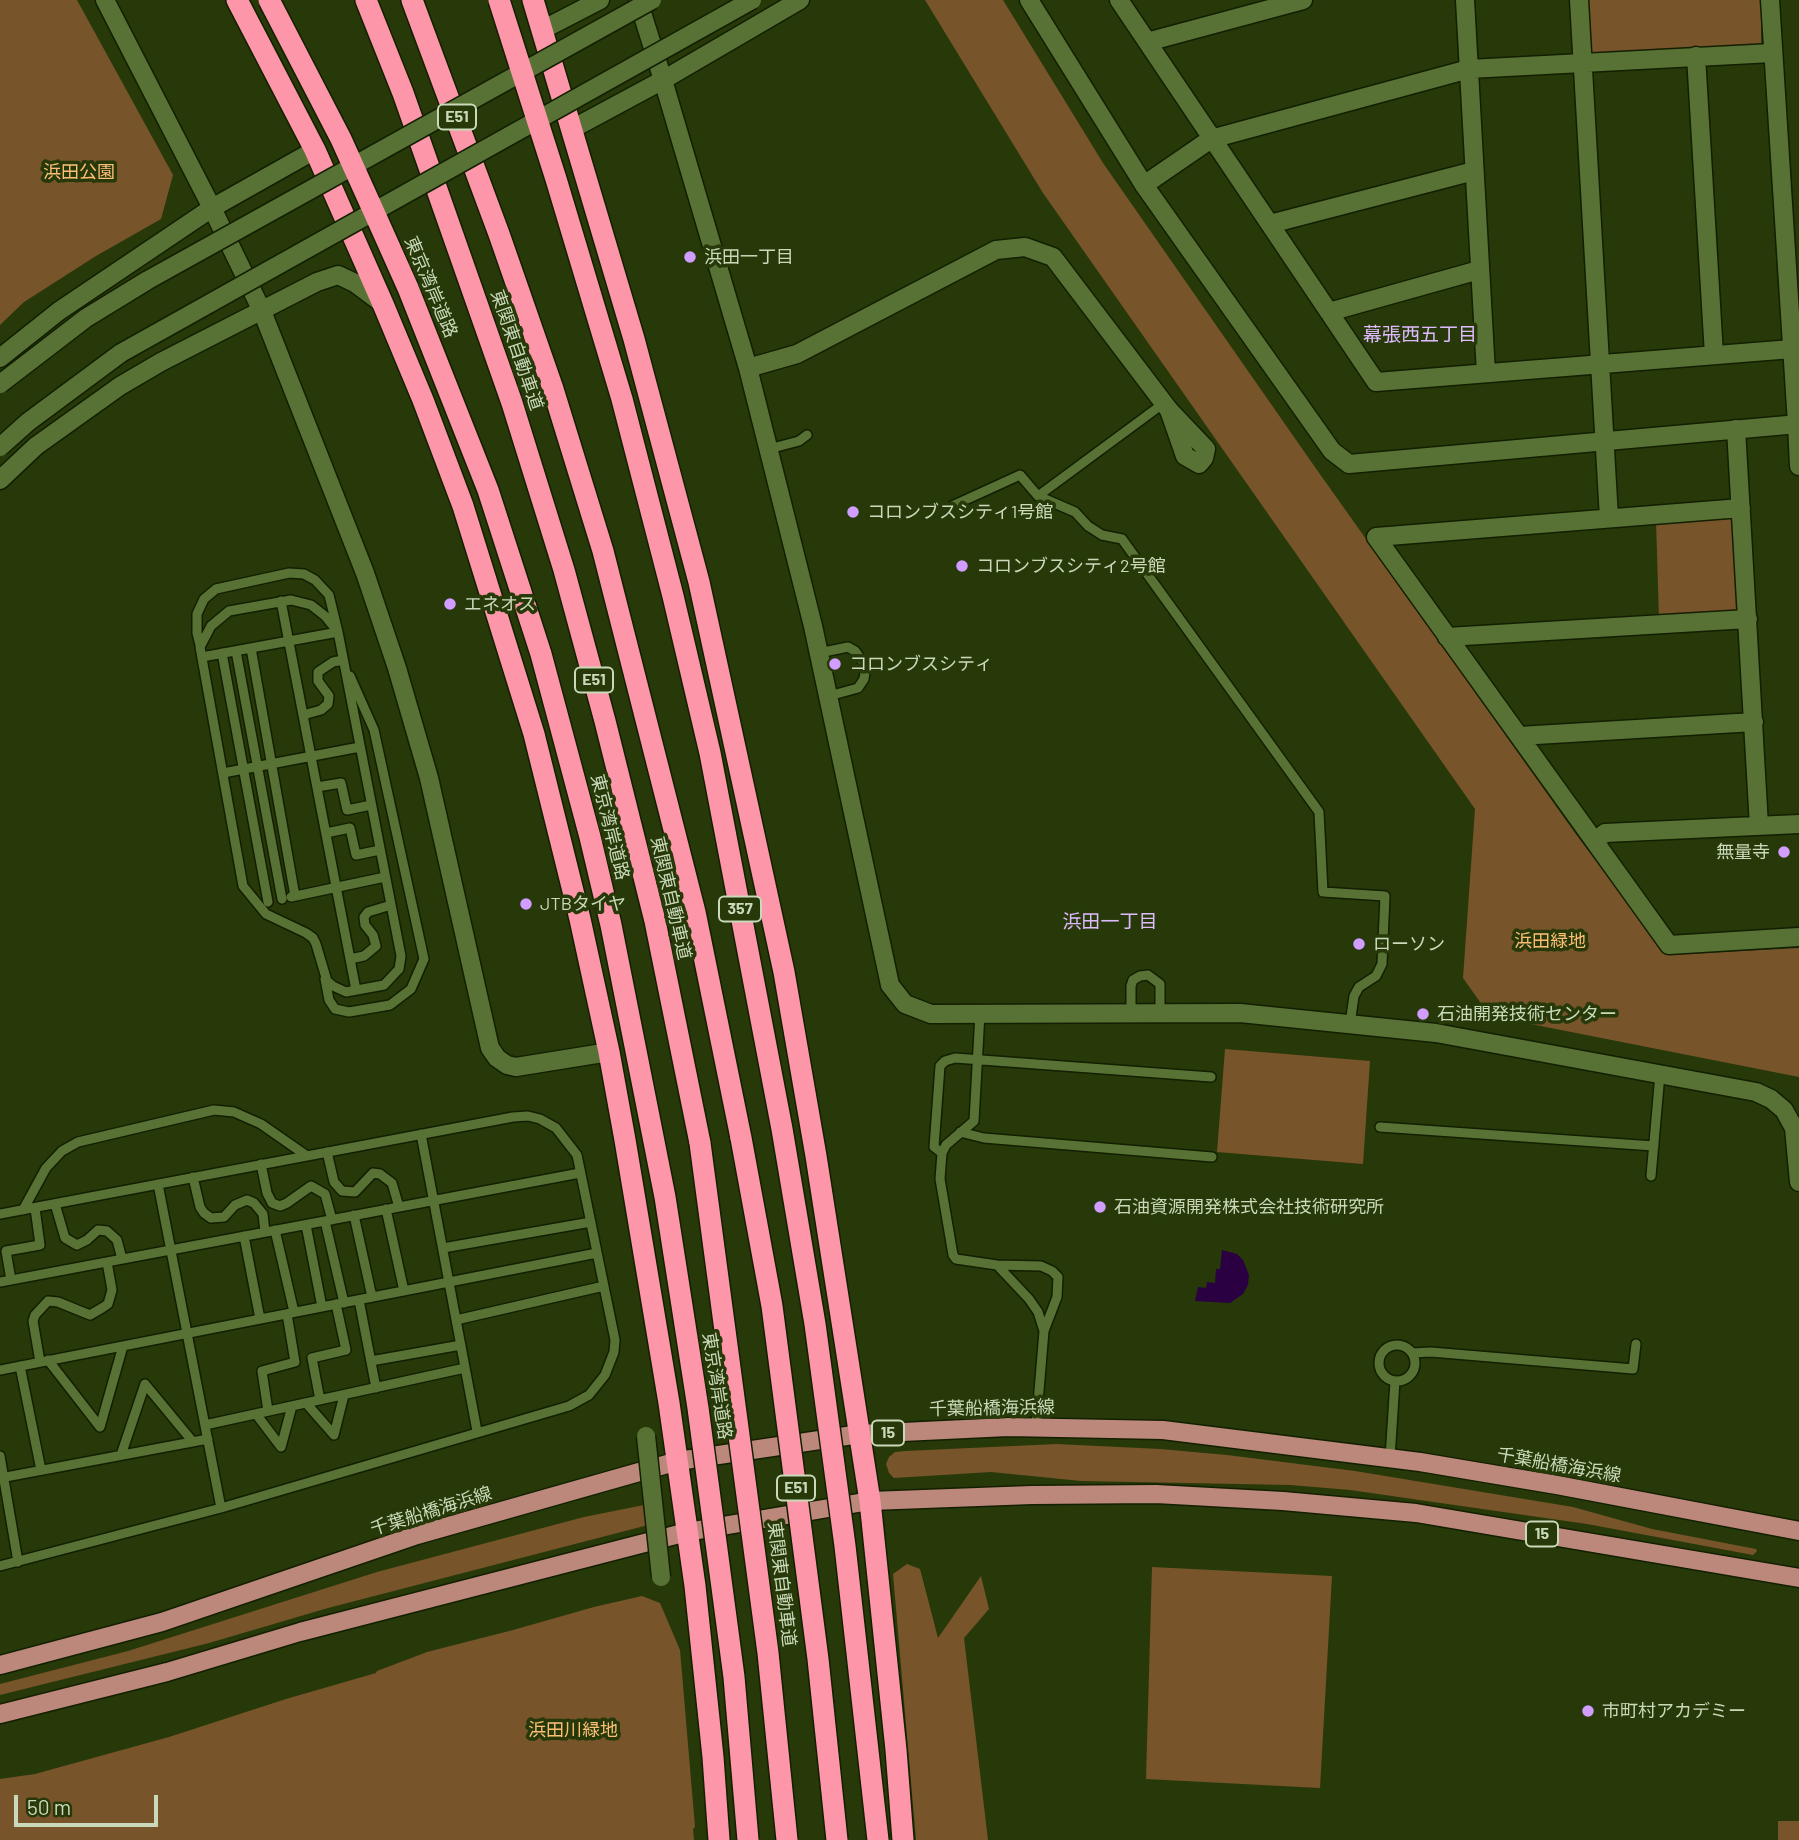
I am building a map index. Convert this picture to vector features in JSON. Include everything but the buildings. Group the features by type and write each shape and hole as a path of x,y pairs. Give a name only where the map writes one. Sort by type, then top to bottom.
{"highway":[{"path":"237,0 315,150 383,304 463,506 534,734 580,919 609,1052 678,1461 710,1731 719,1840"},
{"name":"東京湾岸道路","path":"268,0 341,139 378,220 423,324 488,490 541,654 590,837 611,925 665,1197 688,1342 734,1677 748,1840"},
{"path":"360,0 375,22"},
{"name":"東関東自動車道","path":"366,0 512,403 564,570 655,921 700,1143 768,1653 788,1840"},
{"name":"東関東自動車道","path":"412,0 430,42 553,389 603,551 700,938 772,1306 818,1659 837,1840"},
{"path":"421,0 430,42"},
{"name":"357","path":"499,0 622,398 710,753 782,1129 815,1324 845,1546 877,1840"},
{"path":"533,0 634,339 699,582 784,972 870,1501 897,1750 903,1840"}],"main road":[{"name":"千葉船橋海浜線","path":"0,1665 162,1622 417,1535 678,1461 860,1434 1036,1427 1163,1430 1390,1458 1558,1485 1799,1531"},
{"name":"15","path":"0,1714 167,1672 300,1632 438,1595 687,1532 870,1501 1156,1494 1297,1502 1416,1513 1799,1578"}],"street":[{"path":"105,0 262,311 365,573 397,668 429,778 490,1048 497,1058 516,1067 609,1052"},
{"path":"542,30 600,0"},
{"path":"638,0 748,368 829,696 890,985 905,1004 931,1014 1240,1013 1350,1024 1468,1038 1756,1092 1771,1099 1784,1110 1794,1128 1799,1182"},
{"path":"0,384 86,318 148,280 652,0"},
{"path":"0,447 28,422 121,353 752,0"},
{"path":"572,129 663,80 800,0"},
{"path":"1029,0 1144,184 1332,451 1349,464 1798,424"},
{"path":"1118,0 1376,382 1792,349"},
{"path":"1147,42 1303,0"},
{"path":"1465,0 1486,373"},
{"path":"1578,0 1609,518"},
{"path":"1770,0 1799,466"},
{"path":"1144,184 1211,139 1469,69 1772,53"},
{"path":"1696,56 1714,355"},
{"path":"0,358 59,311 212,208 315,150"},
{"path":"1270,224 1474,171"},
{"path":"748,368 797,354 996,250 1025,247 1053,257 1167,406"},
{"path":"1329,312 1479,270"},
{"path":"0,480 36,446 120,386 317,282 338,275 355,283 383,304"},
{"path":"1736,429 1759,826"},
{"path":"1741,508 1376,537 1670,945 1799,937"},
{"path":"1447,637 1748,619"},
{"path":"1519,736 1754,723"},
{"path":"1595,841 1605,833 1799,824"},
{"path":"646,1436 661,1577"}],"lane":[{"path":"1038,496 1167,406"},
{"path":"769,449 799,441 807,435"},
{"path":"952,506 1020,475 1038,496 1075,512 1088,526 1102,535 1122,539 1319,812 1323,892 1385,896 1382,964 1376,976 1360,987 1354,996 1350,1024"},
{"path":"324,973 327,981 346,992 384,985 399,968 401,956 371,805 343,660 338,632 328,595 310,576 289,573 216,589 204,599 197,614 197,633 243,886 266,914 313,938 332,1005 335,1009 349,1012 390,1005 398,1000 411,989 424,959 374,730 343,660"},
{"path":"201,652 211,626 229,611 281,601 291,600 311,605 325,615 338,632"},
{"path":"281,601 356,990"},
{"path":"201,652 236,651 338,632"},
{"path":"819,653 848,647 855,651 866,666 864,678 858,688 829,696"},
{"path":"251,648 295,896"},
{"path":"236,651 282,899"},
{"path":"222,653 268,902"},
{"path":"303,715 321,710 328,704 329,696 318,681 318,671 326,665 343,660"},
{"path":"223,773 360,747"},
{"path":"317,787 341,783 347,810 371,805"},
{"path":"326,833 350,828 356,855 380,850"},
{"path":"257,905 385,877"},
{"path":"350,959 364,956 376,946 365,925 364,917 368,912 391,905"},
{"path":"1131,1012 1130,986 1133,980 1148,975 1160,984 1160,1012"},
{"path":"980,1013 974,1121 946,1145 942,1153 940,1179 953,1255 956,1259 997,1265 1041,1266 1057,1276 1057,1297 1044,1331 1036,1427"},
{"path":"942,1153 934,1147 940,1066 954,1058 1212,1077"},
{"path":"1651,1176 1660,1074"},
{"path":"23,1210 46,1168 62,1151 78,1142 214,1110 234,1112 261,1124 307,1156"},
{"path":"0,1214 528,1116 556,1128 577,1155 615,1340 614,1352 605,1375 589,1395 555,1411 221,1508 0,1566"},
{"path":"1380,1127 1654,1146"},
{"path":"960,1132 984,1138 1212,1157"},
{"path":"421,1134 477,1432"},
{"path":"327,1152 334,1182 342,1191 355,1192 373,1173 380,1174 392,1183 399,1207"},
{"path":"261,1164 272,1203 280,1206 287,1203 311,1186 325,1194 346,1350 312,1358 320,1400"},
{"path":"0,1282 580,1173"},
{"path":"193,1177 204,1213 211,1218 224,1217 235,1205 247,1200 254,1203 263,1214 265,1232"},
{"path":"158,1184 221,1508"},
{"path":"55,1204 65,1238 77,1245 98,1230 107,1231 117,1240 121,1259"},
{"path":"11,1280 6,1251 40,1245 35,1208"},
{"path":"386,1209 404,1291"},
{"path":"354,1215 372,1297"},
{"path":"443,1248 591,1222"},
{"path":"306,1224 322,1307"},
{"path":"268,1411 262,1371 295,1362 290,1313 275,1230"},
{"path":"244,1236 260,1319"},
{"path":"0,1370 597,1253"},
{"path":"107,1262 112,1290 108,1304 90,1315 85,1315 58,1302 48,1301 33,1321 44,1361 100,1427 124,1346"},
{"path":"997,1265 1029,1299 1038,1312 1044,1331"},
{"path":"456,1320 604,1286"},
{"path":"359,1300 376,1388"},
{"path":"1412,1353 1431,1352 1633,1369 1636,1344"},
{"path":"371,1362 461,1345"},
{"path":"1403,1346 1412,1353 1415,1365 1411,1375 1395,1381 1381,1371 1380,1359 1386,1349 1403,1346"},
{"path":"20,1366 41,1470"},
{"path":"205,1425 465,1368"},
{"path":"1390,1458 1395,1381"},
{"path":"121,1455 145,1384 193,1442"},
{"path":"306,1403 334,1435 344,1395"},
{"path":"256,1414 281,1447 292,1406"},
{"path":"2,1478 208,1439"},
{"path":"0,1456 18,1562"}],"green space":[{"name":"浜田公園","path":"0,0 77,0 173,175 161,219 24,302 0,325"},
{"name":"浜田緑地","path":"925,0 1003,0 1103,163 1575,833 1666,955 1799,948 1799,1077 1490,1016 1463,978 1475,809 1043,193"},
{"path":"1584,0 1761,0 1761,48 1588,55"},
{"path":"1728,515 1732,519 1738,608 1731,615 1659,618 1656,521"},
{"path":"1225,1049 1370,1061 1363,1164 1217,1152"},
{"path":"1057,1444 1227,1455 1355,1471 1573,1507 1652,1529 1757,1551 1753,1555 1587,1524 1350,1490 1290,1485 1081,1481 991,1472 894,1478 886,1464 895,1452"},
{"path":"649,1504 652,1524 328,1608 209,1643 0,1695 0,1684 128,1651 377,1572 584,1517"},
{"path":"907,1564 920,1569 938,1638 981,1576 989,1609 964,1638 988,1840 916,1840 893,1574"},
{"path":"1152,1567 1332,1576 1320,1788 1146,1779"},
{"name":"浜田川緑地","path":"642,1596 660,1603 680,1650 694,1840 0,1840 0,1779 35,1774 169,1737 376,1673 427,1652"},
{"path":"1778,1821 1799,1821 1799,1840 1778,1840"}],"shaded area":[{"path":"1222,1250 1237,1254 1243,1260 1249,1275 1248,1285 1243,1294 1230,1303 1195,1301 1198,1287 1206,1288 1207,1282 1215,1283"}],"place":[{"name":"浜田一丁目","path":"690,257"},
{"name":"コロンブスシティ1号館","path":"853,512"},
{"name":"コロンブスシティ2号館","path":"962,566"},
{"name":"エネオス","path":"450,604"},
{"name":"コロンブスシティ","path":"835,664"},
{"name":"無量寺","path":"1784,852"},
{"name":"JTBタイヤ","path":"526,904"},
{"name":"ローソン","path":"1359,944"},
{"name":"石油開発技術センター","path":"1423,1014"},
{"name":"石油資源開発株式会社技術研究所","path":"1100,1207"},
{"name":"市町村アカデミー","path":"1588,1711"}],"district":[{"name":"幕張西五丁目","path":"1420,335"},
{"name":"浜田一丁目","path":"1110,922"}]}
